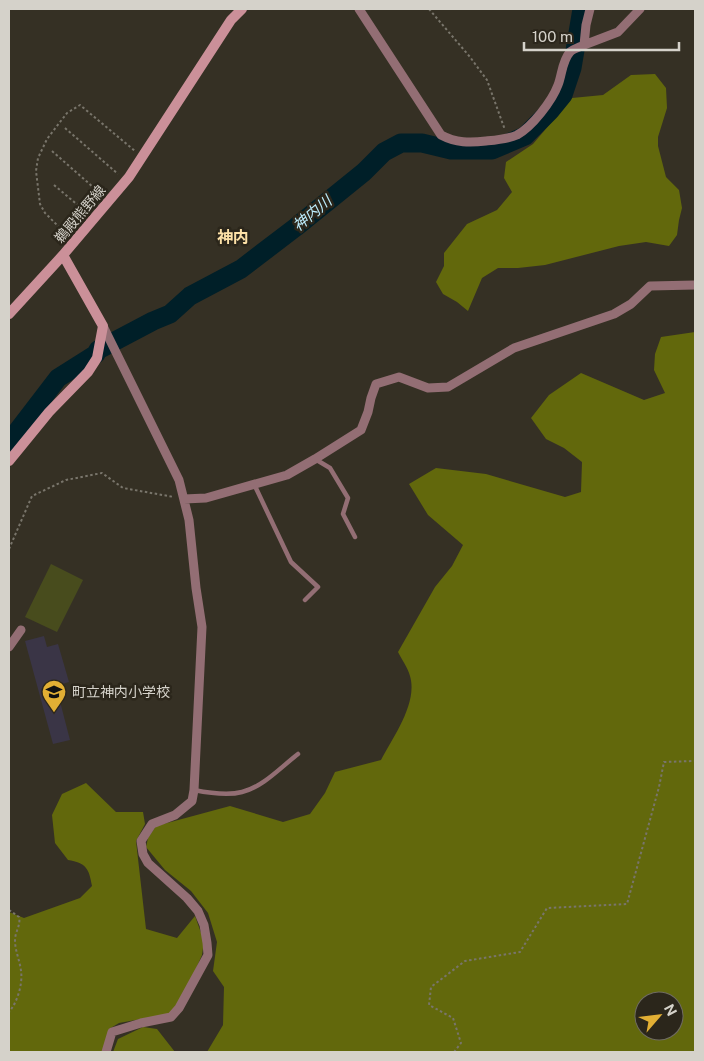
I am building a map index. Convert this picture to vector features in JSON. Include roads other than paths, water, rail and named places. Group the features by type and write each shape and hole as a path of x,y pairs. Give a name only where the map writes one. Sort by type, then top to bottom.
{"main road":[{"name":"鵜殿熊野線","path":"103,326 63,255 126,181 231,20 242,9"},
{"path":"9,314 63,255"},
{"path":"9,461 49,412 88,372 97,358 103,326"}],"street":[{"path":"359,9 441,135 450,140 465,142 498,140 517,135 548,105 560,82 563,66 570,52 618,32 640,9"},
{"path":"584,45 590,9"},
{"path":"184,499 206,498 287,475 315,459 360,430 368,412 376,384 398,377 428,388 448,387 514,348 614,314 631,304 650,286 695,285"},
{"path":"103,326 179,480 184,499 202,627 194,790 192,801 175,816 152,824 142,841 143,854 148,863 187,898 198,912 208,943 208,955 179,1008 171,1017 141,1023 112,1032 106,1052"},
{"path":"9,647 21,630"}],"lane":[{"path":"315,459 330,468 348,498 343,514 355,538"},
{"path":"253,484 291,562 318,587 305,600"},
{"path":"194,790 224,794 242,792 263,781 298,754"}],"waterway":[{"name":"神内川","path":"9,442 58,378 96,354 98,350 170,314 190,296 241,269 364,172 384,152 401,143 422,143 451,150 492,150 525,136 563,95 572,68 582,9"}],"place":[{"name":"町立神内小学校","path":"54,713"}],"district":[{"name":"神内","path":"233,237"}]}
